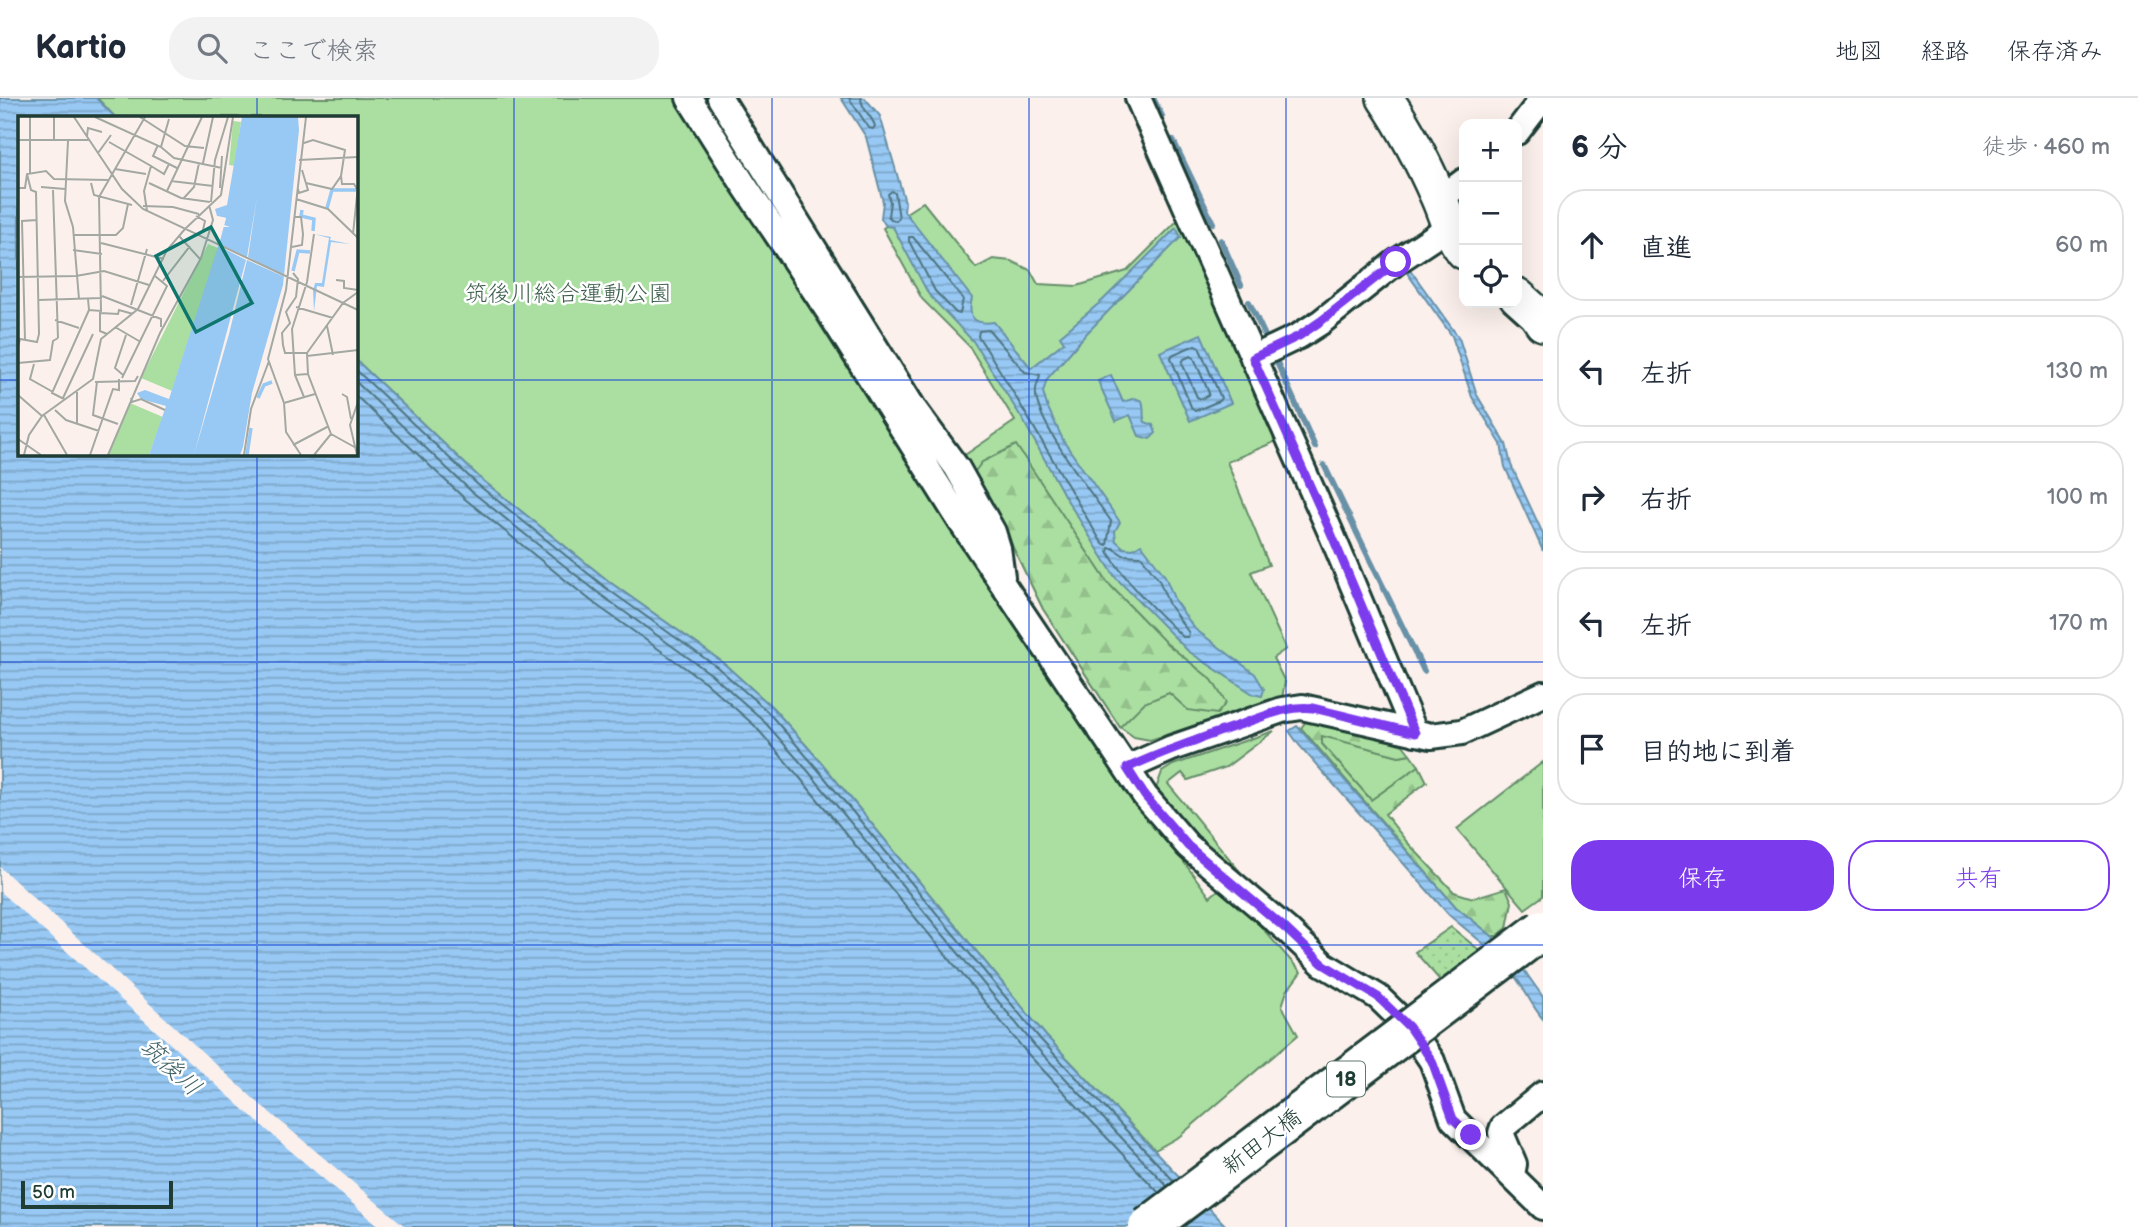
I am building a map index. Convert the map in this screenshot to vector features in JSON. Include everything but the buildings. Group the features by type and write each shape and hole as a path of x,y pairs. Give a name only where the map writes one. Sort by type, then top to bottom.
{"main road":[{"path":"1385,98 1454,215"},
{"path":"1522,300 1543,323"},
{"name":"新田大橋","path":"1147,1227 1543,929"}],"street":[{"path":"689,98 831,315 961,522 1145,796 1188,846 1323,964 1378,997 1409,1027 1432,1061 1453,1119 1543,1207"},
{"path":"720,98 914,409 957,468 993,533 1003,584"},
{"path":"1138,98 1331,533 1415,733"},
{"path":"1522,125 1543,98"},
{"path":"1253,358 1299,336 1321,321 1454,215"},
{"path":"1127,768 1172,748 1282,710 1313,708 1431,736 1462,732 1543,694"},
{"path":"1512,1175 1514,1164 1501,1133 1503,1127 1543,1094"}],"green space":[{"name":"筑後川総合運動公園","path":"97,98 676,98 935,503 1069,703 1139,801 1210,897 1224,885 1301,972 1287,991 1282,1006 1298,1035 1180,1136 1155,1150 1046,1036 820,761 772,707 721,661 611,583 481,479 357,361 357,116 114,116"},
{"path":"923,202 976,268 993,259 1011,261 1030,270 1038,284 1077,286 1127,271 1181,217 1279,440 1227,462 1269,565 1251,572 1286,649 1273,658 1285,682 1282,698 1150,740 1134,737 1120,727 1043,609 1006,533 959,459 1015,421 969,346 922,299 883,228"},
{"path":"1016,445 1108,583 1166,643 1212,680 1226,703 1217,714 1188,710 1169,693 1144,703 1120,727 1043,609 1006,533 973,474 982,462"},
{"path":"1315,719 1403,745 1410,754 1399,756 1322,736 1322,744 1371,800 1419,766 1427,782 1385,814 1454,892 1473,898 1506,888 1512,902 1507,928 1497,936 1492,936 1456,907 1301,728 1307,720"},
{"path":"1274,731 1226,767 1188,780 1182,773 1168,784 1255,890 1194,839 1156,789 1162,772 1173,765"},
{"path":"1322,735 1399,756 1410,754 1419,766 1371,800 1322,744"},
{"path":"1543,762 1543,896 1525,909 1457,829"},
{"path":"1451,927 1484,954 1445,986 1415,952"}],"water":[{"name":"筑後川","path":"0,98 96,98 114,116 18,116 18,455 357,455 357,361 481,479 611,583 721,661 772,707 820,761 1046,1036 1227,1227 0,1227"},
{"path":"841,98 865,98 880,116 905,202 904,211 972,298 971,315 974,319 994,322 1031,368 1064,342 1060,336 1103,300 1176,228 1181,237 1086,334 1047,379 1043,392 1064,442 1120,522 1115,531 1116,541 1124,548 1133,549 1141,544 1165,576 1175,601 1195,629 1255,674 1264,689 1262,696 1253,694 1188,651 1115,577 1064,495 1023,420 973,341 929,295 893,227 886,226 881,218 883,202 866,137"},
{"path":"1409,268 1459,338 1477,395 1506,444 1511,465 1543,534 1543,551 1505,467 1501,444 1472,397 1452,336 1405,270"},
{"path":"1201,334 1231,403 1190,421 1160,352"},
{"path":"1111,375 1123,402 1135,398 1142,401 1145,422 1153,425 1156,433 1150,439 1139,436 1130,415 1116,421 1098,381"},
{"path":"1297,726 1456,907 1492,936 1505,953 1523,969 1543,997 1543,1019 1506,966 1449,915 1299,745 1289,731"}],"pier":[{"path":"0,867 255,1100 406,1227 380,1227 286,1147 0,892"}],"waterway":[{"path":"1153,98 1162,116"},
{"path":"1173,140 1213,223"},
{"path":"1221,240 1241,285"},
{"path":"1249,302 1267,340"},
{"path":"1275,358 1315,447"},
{"path":"1324,465 1424,671"}],"route":[{"path":"1396,262 1299,336 1253,358 1331,533 1415,733 1302,707 1282,710 1172,748 1127,768 1145,796 1188,846 1323,964 1378,997 1409,1027 1432,1061 1453,1119 1471,1135"}]}
